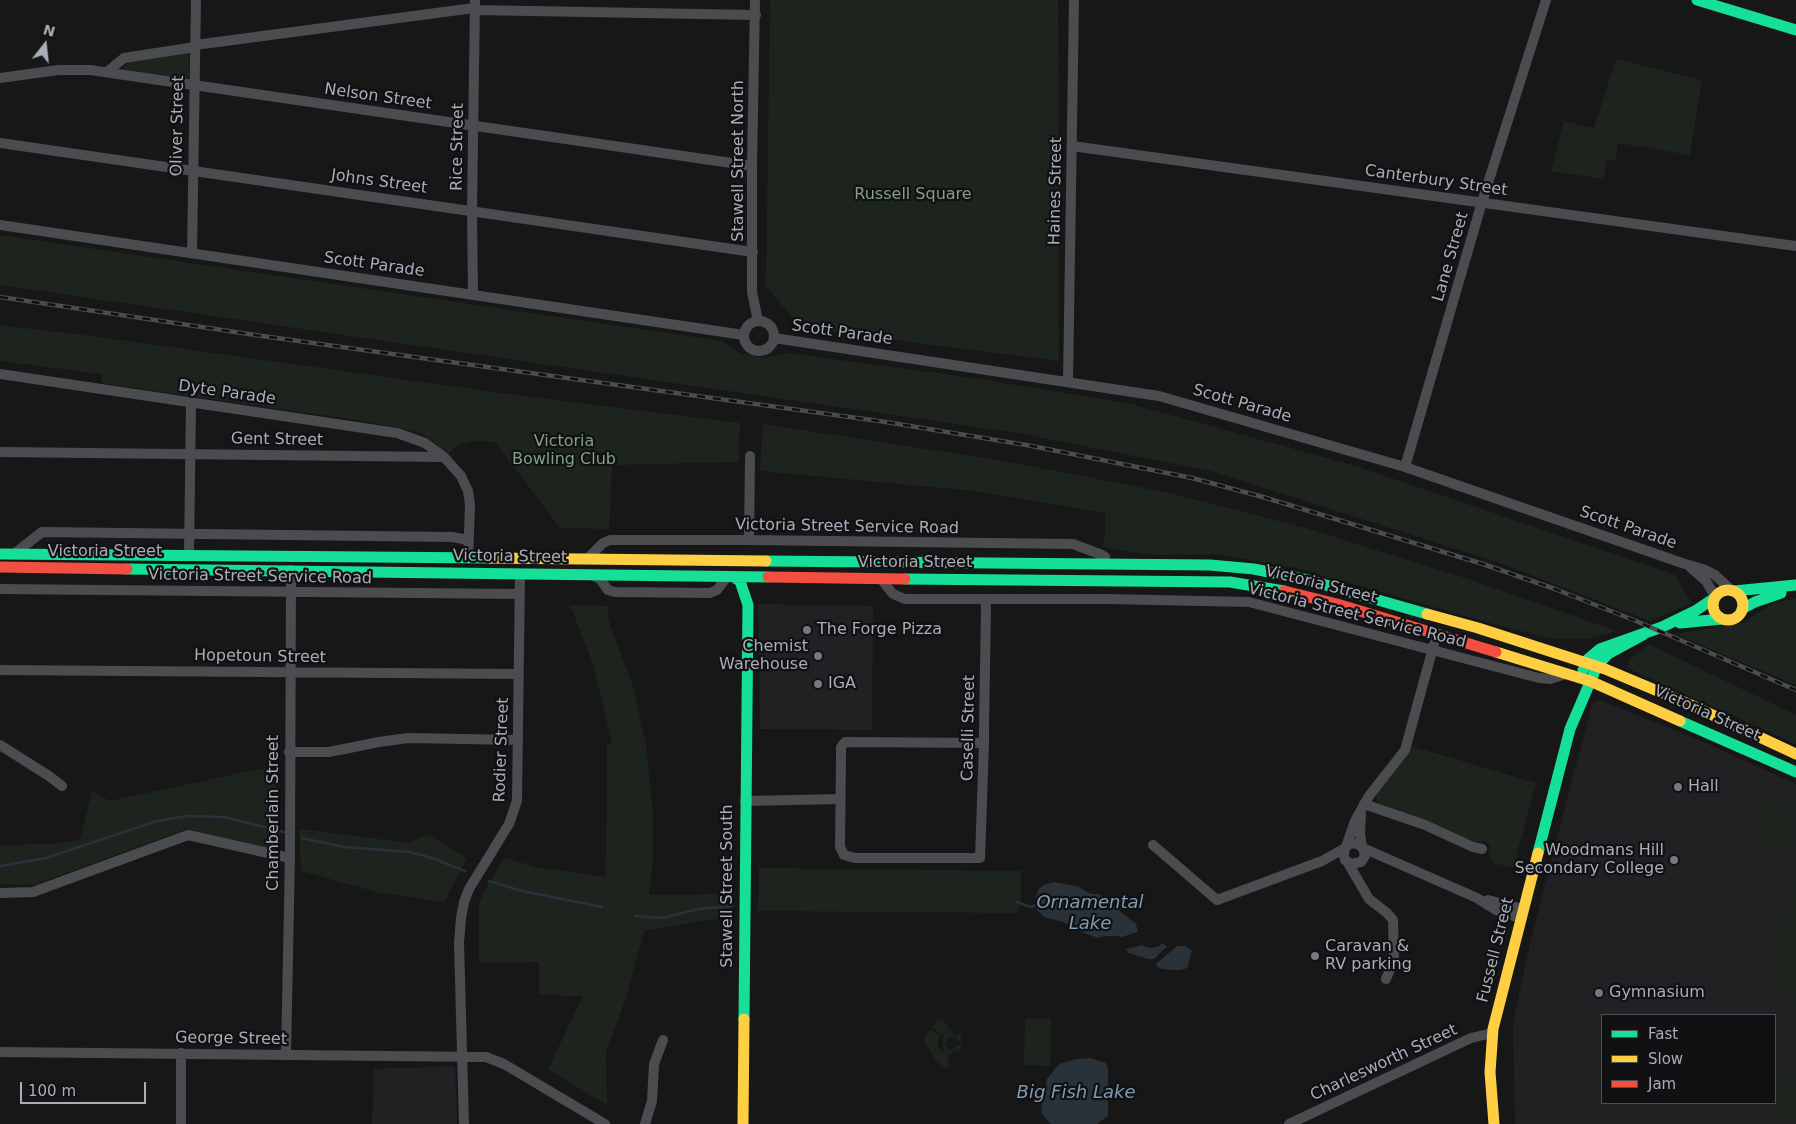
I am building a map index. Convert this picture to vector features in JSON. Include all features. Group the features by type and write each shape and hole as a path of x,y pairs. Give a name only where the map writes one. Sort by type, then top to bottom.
{"main road":[{"path":"1696,0 1796,30"},
{"name":"Victoria Street","path":"0,554 1210,565 1277,573 1308,580 1478,628 1629,678 1796,754"},
{"path":"520,574 521,559"},
{"path":"738,561 752,577"},
{"path":"1105,564 1106,580"},
{"name":"Victoria Street","path":"0,567 881,579 1216,581 1264,587 1337,604 1585,679 1796,772"},
{"name":"Stawell Street South","path":"730,577 740,582 747,597 743,1124"},
{"name":"Stawell Street South","path":"747,649 752,618 752,577"},
{"path":"1478,628 1527,638 1581,654 1643,635 1662,627 1695,611 1714,598 1720,591 1796,586"},
{"path":"1742,609 1796,586"},
{"path":"1662,627 1691,621 1732,619 1739,615 1742,609 1740,596 1733,590"},
{"path":"1714,598 1713,608 1722,619"},
{"path":"1592,665 1643,635"},
{"path":"1628,644 1619,653 1617,660 1620,669 1629,678"},
{"path":"1592,665 1596,651 1608,646"},
{"name":"Fussell Street","path":"1494,1124 1490,1072 1492,1033 1570,729 1585,679 1592,665"}],"street":[{"name":"Oliver Street","path":"192,253 196,0"},
{"name":"Stawell Street North","path":"756,0 752,166 752,292 758,321"},
{"name":"Haines Street","path":"1068,382 1074,0"},
{"name":"Lane Street","path":"1405,467 1482,202 1546,0"},
{"path":"106,72 124,58 475,6 756,15"},
{"name":"Rice Street","path":"473,295 472,211 475,6"},
{"name":"Nelson Street","path":"0,78 64,69 106,72 752,166"},
{"name":"Johns Street","path":"0,143 753,252"},
{"name":"Canterbury Street","path":"1072,146 1796,246"},
{"name":"Scott Parade","path":"0,225 744,335"},
{"path":"758,321 770,325 774,332 774,338 769,347 761,351 753,350 746,344 744,335 750,324 758,321"},
{"name":"Scott Parade","path":"774,338 1159,396 1405,467 1709,571 1733,590"},
{"name":"Dyte Parade","path":"0,374 397,433 425,443 444,457"},
{"path":"189,556 190,403"},
{"name":"Gent Street","path":"0,452 444,457"},
{"path":"749,540 750,456"},
{"path":"444,457 459,472 467,488 470,505 468,558"},
{"path":"14,554 42,532 452,537 469,540"},
{"name":"Victoria Street Service Road","path":"587,559 603,542 610,540 749,540 1073,544 1102,555 1105,564"},
{"name":"Scott Parade","path":"1686,564 1706,581 1714,598"},
{"name":"Chamberlain Street","path":"286,1055 290,858 291,570"},
{"name":"Rodier Street","path":"464,1124 459,942 462,909 471,885 505,831 514,812 518,793 520,574"},
{"path":"592,575 600,579 608,590 615,592 708,593 715,591 730,577"},
{"name":"Victoria Street Service Road","path":"881,579 893,594 900,599 1107,599 1249,602 1543,679 1566,674"},
{"path":"1106,580 1107,599"},
{"name":"Victoria Street Service Road","path":"0,589 520,594"},
{"name":"Caselli Street","path":"840,799 840,847 844,855 855,858 980,858 984,742 985,600"},
{"path":"1386,979 1394,957 1393,920 1370,900 1344,856 1345,847 1355,821 1375,786 1405,750 1436,634"},
{"name":"Hopetoun Street","path":"0,670 519,674"},
{"path":"289,752 329,752 408,738 518,740"},
{"path":"745,800 840,799 841,747 844,742 984,742"},
{"path":"0,745 62,786"},
{"path":"1361,883 1362,860 1365,855 1360,833 1363,807"},
{"path":"1363,807 1429,826 1473,847 1482,848"},
{"path":"0,893 33,892 188,835 290,858"},
{"path":"1153,845 1217,900 1322,861 1354,843 1477,898 1496,910 1522,913"},
{"path":"1322,861 1355,864 1362,860 1387,858"},
{"name":"Charlesworth Street","path":"1289,1124 1471,1038 1492,1033"},
{"path":"645,1124 652,1101 654,1064 663,1040"},
{"name":"George Street","path":"0,1052 462,1057"},
{"path":"181,1053 181,1124"},
{"path":"462,1057 482,1057 497,1061 605,1124"}],"shaded area":[{"path":"758,604 873,606 872,730 760,729"},
{"name":"Woodmans Hill Secondary College","path":"1600,700 1706,743 1796,784 1796,1124 1515,1124 1513,1028 1532,935 1592,704"},
{"path":"455,1066 457,1124 372,1124 374,1069"}],"green space":[{"name":"Russell Square","path":"770,0 1058,0 1059,361 801,328 766,286"},
{"path":"187,52 189,55 190,72 189,77 185,80 126,71 123,67 129,62"},
{"path":"1616,59 1702,80 1690,155 1618,143 1615,160 1606,160 1604,179 1551,171 1564,121 1594,128"},
{"path":"0,235 722,341 739,353 765,358 788,353 973,378 1131,404 1359,467 1675,575 1692,603 1650,621 1497,562 1211,471 1017,433 0,285"},
{"name":"Victoria Bowling Club","path":"0,325 501,393 740,423 738,462 612,465 609,529 560,528 495,442 471,441 458,445 448,454 422,433 370,422 102,383 102,374 0,361"},
{"path":"763,424 1004,461 1165,492 1306,528 1468,579 1617,631 1587,639 1554,639 1497,625 1296,568 1213,554 1150,555 1103,547 1105,513 975,491 760,471"},
{"path":"1796,599 1796,685 1675,634 1742,623 1773,603"},
{"path":"568,605 608,606 608,619 632,684 646,743 653,816 653,857 649,895 731,894 732,916 644,931 626,998 606,1051 607,1105 548,1069 583,996 539,995 539,962 479,963 479,903 488,884 505,858 536,867 606,877 607,745 612,744 594,666 572,610"},
{"path":"1649,644 1796,715 1796,744 1627,668 1629,660"},
{"path":"1411,746 1536,783 1513,868 1494,863 1488,853 1490,846 1486,841 1477,843 1381,806 1377,802 1376,795 1379,790 1403,761"},
{"path":"274,766 280,837 267,850 187,829 33,885 0,884 0,845 51,844 80,840 92,790 109,801"},
{"path":"1758,803 1796,805 1795,847 1756,845"},
{"path":"299,829 409,843 427,834 467,858 444,902 380,893 301,871"},
{"path":"759,868 1021,871 1021,896 1018,913 758,911"},
{"path":"1796,885 1796,1004 1779,987 1773,968 1772,943 1779,921"},
{"path":"938,1019 945,1022 955,1036 961,1033 962,1041 956,1041 956,1038 950,1037 947,1039 947,1042 942,1042 944,1033 942,1033 942,1036 932,1027"},
{"path":"1025,1019 1051,1019 1050,1066 1024,1065"},
{"path":"931,1029 939,1035 938,1048 941,1048 942,1053 944,1053 942,1044 947,1044 947,1047 950,1049 956,1047 956,1045 962,1045 960,1053 954,1050 946,1061 950,1066 946,1069 936,1061 925,1042 924,1039"},
{"path":"1796,1076 1796,1122 1771,1124 1769,1104 1776,1104 1776,1079"}],"water":[{"name":"Ornamental Lake","path":"1053,882 1077,886 1091,894 1099,894 1136,924 1143,946 1151,948 1160,946 1161,943 1167,946 1154,959 1148,959 1129,953 1119,936 1098,938 1063,922 1044,917 1037,910 1036,896 1039,889"},
{"path":"1177,946 1185,946 1192,950 1188,966 1185,969 1162,969 1156,966 1157,963"},
{"name":"Big Fish Lake","path":"1090,1058 1106,1063 1108,1069 1108,1116 1097,1124 1051,1124 1042,1114 1041,1109 1047,1079 1059,1064"}],"pier":[{"path":"1140,931 1146,944 1123,950 1118,938"}],"waterway":[{"path":"0,866 46,858 157,821 186,816 224,817 284,832"},
{"path":"302,838 344,847 410,852 432,858 465,871"},
{"path":"489,881 522,891 602,907"},
{"path":"1017,902 1030,907 1038,905"},
{"path":"635,916 662,918 699,909 732,906"}],"railway":[{"path":"0,297 262,336 886,422 1032,446 1192,478 1263,497 1483,564 1555,589 1636,621 1796,690"}],"traffic: fast":[{"path":"1697,0 1796,30"},
{"path":"0,554 490,558"},
{"path":"766,561 1210,565 1254,569 1308,580 1427,614"},
{"path":"127,569 768,577"},
{"path":"733,577 740,581 748,605 744,1019"},
{"path":"905,579 1230,582 1284,591"},
{"path":"1734,591 1796,585"},
{"path":"1742,609 1755,602 1781,593"},
{"path":"1583,670 1588,659 1600,649 1662,627 1695,611 1713,599"},
{"path":"1680,623 1722,619"},
{"path":"1538,853 1570,729 1597,666 1608,654 1643,635"},
{"path":"1680,721 1796,772"}],"traffic: slow":[{"path":"490,558 766,561"},
{"path":"1728,590 1739,594 1743,605 1739,616 1728,620 1717,616 1713,605 1717,594 1728,590"},
{"path":"1427,614 1478,628 1605,669 1691,705 1796,754"},
{"path":"1496,652 1590,681 1680,721"},
{"path":"1494,1124 1490,1072 1493,1029 1538,853"},
{"path":"743,1124 744,1019"}],"traffic: jam":[{"path":"0,567 127,569"},
{"path":"768,577 905,579"},
{"path":"1284,591 1337,604 1496,652"}],"place":[{"name":"The Forge Pizza","path":"807,630"},
{"name":"Chemist Warehouse","path":"818,656"},
{"name":"IGA","path":"818,684"},
{"name":"Hall","path":"1678,787"},
{"name":"Woodmans Hill Secondary College","path":"1674,860"},
{"name":"Caravan & RV parking","path":"1315,956"},
{"name":"Gymnasium","path":"1599,993"}]}
